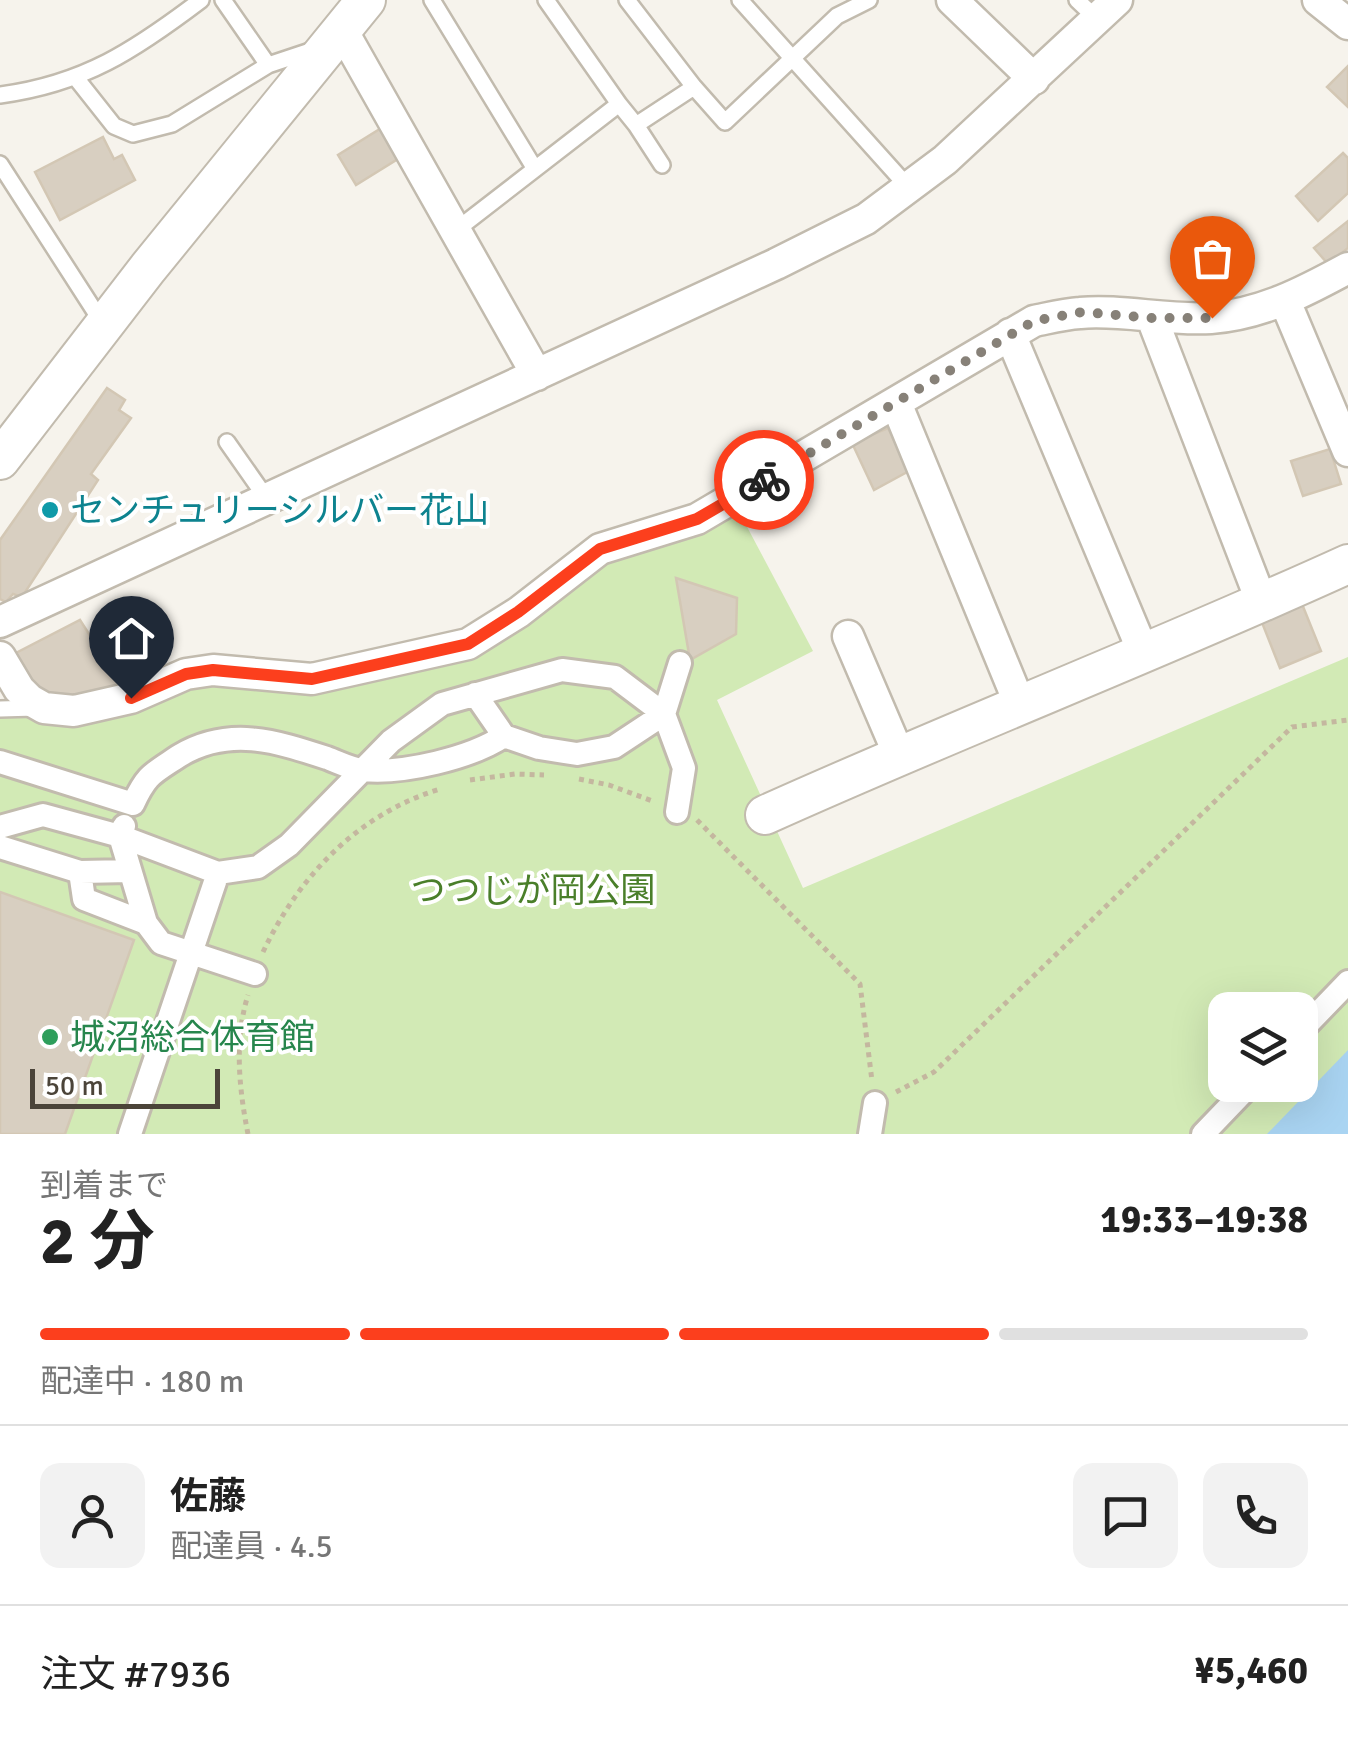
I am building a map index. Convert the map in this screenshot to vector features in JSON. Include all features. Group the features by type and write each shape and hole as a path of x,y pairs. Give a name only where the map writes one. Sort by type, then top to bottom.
{"street":[{"path":"0,460 103,324 366,0"},
{"path":"952,0 1034,79"},
{"path":"1318,0 1348,24"},
{"path":"0,622 866,219 945,160 1034,79 1097,6"},
{"path":"336,37 456,231 536,375"},
{"path":"0,657 19,689 44,708 74,712 131,698 186,674 213,670 312,679 468,644 518,612 600,549 697,519 1034,321 1082,312 1212,318 1286,301 1348,268"},
{"path":"1286,301 1348,451"},
{"path":"1152,318 1262,603"},
{"path":"1010,334 1144,654"},
{"path":"896,402 1020,705"},
{"path":"765,815 1348,564"},
{"path":"848,636 898,755"},
{"path":"475,694 504,736 539,748 578,754 614,747 664,714 680,663"},
{"path":"0,827 43,815 120,836 218,873 258,866 289,845 391,741 442,704 562,670 615,677 664,714 684,768 677,812"},
{"path":"254,974 160,943 146,923 120,836 145,778 199,744 241,736 298,748 362,770 420,766 488,746 504,736"},
{"path":"0,762 133,804"},
{"path":"0,847 80,872 130,871"},
{"path":"80,872 84,898 146,923"},
{"path":"130,1134 218,873"},
{"path":"1318,1013 1348,982"},
{"path":"1203,1134 1234,1102"},
{"path":"870,1134 874,1103"}],"lane":[{"path":"0,94 40,90 76,78 164,27 201,0"},
{"path":"223,0 268,65"},
{"path":"432,0 535,169"},
{"path":"546,0 662,165"},
{"path":"627,0 737,136"},
{"path":"740,0 908,188"},
{"path":"725,122 837,16 868,0"},
{"path":"76,78 114,126 133,134 172,124 268,65 336,37"},
{"path":"636,125 694,87"},
{"path":"456,231 619,104"},
{"path":"0,164 103,324"},
{"path":"227,442 267,499"},
{"path":"0,709 44,708"}],"path":[{"path":"701,822 860,984 874,1103 934,1072 1292,727 1348,720"},
{"path":"468,780 546,775"},
{"path":"562,776 609,785 654,802"},
{"path":"248,1134 240,1098 239,1051 245,1004 280,916 308,877 341,843 422,794 453,785"}],"green space":[{"name":"つつじが岡公園","path":"736,506 813,651 717,700 803,888 1348,657 1348,1134 0,1134 0,716 52,718 189,687 413,670 605,559"}],"water":[{"path":"1348,1050 1348,1134 1267,1134 1298,1102 1318,1102 1318,1081"}],"building":[{"path":"1348,66 1348,107 1327,87"},
{"path":"383,127 401,157 356,185 338,155"},
{"path":"103,137 114,159 122,155 135,180 60,220 35,172"},
{"path":"1343,153 1348,158 1348,193 1318,221 1296,196"},
{"path":"1348,221 1348,248 1328,264 1314,248"},
{"name":"センチュリーシルバー花山","path":"107,388 125,400 119,410 131,418 91,474 98,480 22,597 13,594 6,602 0,599 0,540"},
{"path":"888,428 909,471 874,490 852,443"},
{"path":"1330,449 1341,484 1303,496 1291,461"},
{"path":"676,578 737,598 736,634 690,660"},
{"path":"1302,604 1321,651 1280,668 1261,620"},
{"path":"80,620 121,684 105,695 101,689 83,702 41,699 14,654"},
{"name":"城沼総合体育館","path":"0,892 134,940 65,1134 0,1134"}],"way so far":[{"path":"764,480 1034,321 1082,312 1212,318"}],"place":[{"name":"センチュリーシルバー花山","path":"50,510"},
{"name":"城沼総合体育館","path":"50,1037"}],"route":[{"path":"131,698 186,674 213,670 312,679 468,644 550,589 600,549 697,519 764,480"}]}
